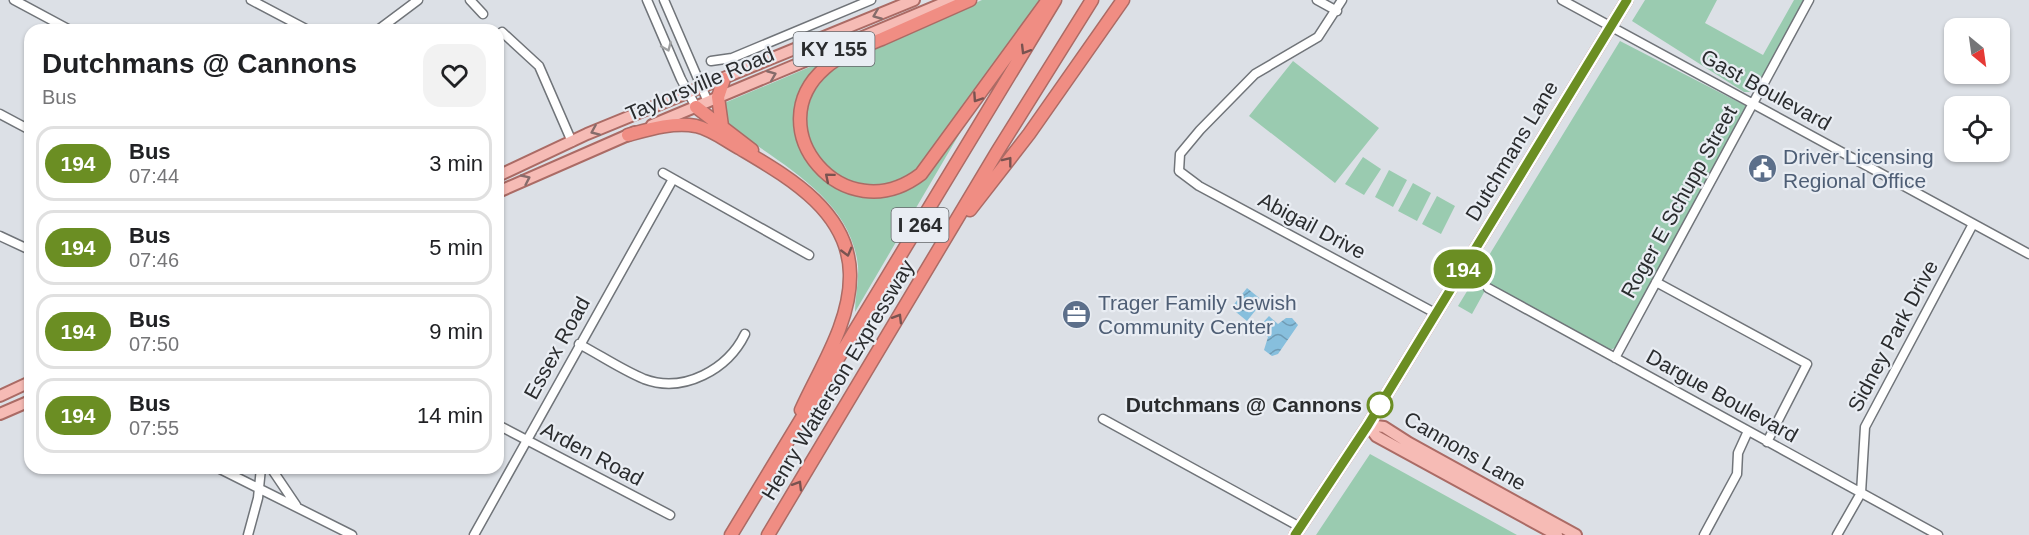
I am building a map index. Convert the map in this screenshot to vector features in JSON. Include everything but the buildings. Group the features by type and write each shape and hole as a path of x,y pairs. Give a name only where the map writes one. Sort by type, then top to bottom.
{"highway":[{"path":"970,0 848,53 816,77 803,102 802,132 812,157 833,181 855,190 879,192 906,184 921,174 1048,0"},
{"name":"Henry Watterson Expressway","path":"731,535 1055,0"},
{"name":"Henry Watterson Expressway","path":"768,535 934,257 1092,0"},
{"path":"934,257 1029,134 1122,0"},
{"path":"707,102 724,79"},
{"path":"707,102 722,126 767,164 806,192 826,212 843,240 850,272 848,303 844,316 783,450"},
{"path":"707,102 722,126"},
{"path":"628,135 661,126 698,127 717,134 767,164"}],"main road":[{"name":"Taylorsville Road","path":"504,173 572,142 914,0"},
{"name":"Taylorsville Road","path":"504,189 951,0"},
{"name":"Dutchmans Lane","path":"1298,531 1368,425 1627,0"},
{"path":"0,396 24,385"},
{"path":"0,414 24,404"},
{"name":"Cannons Lane","path":"1368,425 1376,436 1557,535"},
{"name":"Cannons Lane","path":"1368,425 1384,427 1576,535"}],"street":[{"path":"14,0 59,24"},
{"path":"251,0 297,24"},
{"path":"386,24 418,0"},
{"path":"470,0 483,14"},
{"path":"648,0 688,93 707,102"},
{"path":"664,0 707,102"},
{"name":"Taylorsville Road","path":"711,61 732,58 871,0"},
{"path":"1317,0 1337,11 1342,0"},
{"path":"1562,0 1612,27"},
{"name":"Roger E Schupp Street","path":"1615,358 1809,0"},
{"name":"Abigail Drive","path":"1337,11 1313,41 1270,63 1249,80 1185,147 1178,159 1178,166 1184,177 1199,186 1435,313"},
{"name":"Gast Boulevard","path":"1612,27 2029,254"},
{"path":"504,34 539,66 572,142"},
{"path":"0,114 24,127"},
{"path":"663,173 809,255"},
{"name":"Essex Road","path":"474,535 673,179"},
{"name":"Sidney Park Drive","path":"1838,535 1861,493 1865,427 1973,224"},
{"path":"0,236 24,247"},
{"path":"1656,282 1807,364 1767,442"},
{"name":"Dargue Boulevard","path":"1488,288 1938,535"},
{"path":"579,344 645,379 675,382 701,376 716,368 735,350 745,334"},
{"path":"1104,419 1298,531"},
{"name":"Arden Road","path":"504,428 670,515"},
{"path":"1704,535 1736,475 1738,453 1748,431"},
{"path":"230,474 352,535"},
{"path":"248,535 260,474"},
{"path":"275,474 298,507"}],"green space":[{"path":"982,0 1040,0 925,164 901,182 857,186 827,169 811,145 807,131 807,111 813,93 830,71 848,59"},
{"path":"1645,0 1717,0 1705,23 1763,55 1794,0 1806,0 1756,92 1744,92 1632,21"},
{"path":"1620,41 1750,108 1617,347 1610,350 1487,287 1472,314 1458,306"},
{"path":"824,61 800,102 816,171 843,190 858,195 874,196 889,195 904,190 918,182 931,170 955,135 964,126 855,312 858,266 853,242 842,221 828,202 810,185 731,127 727,122 722,104"},
{"path":"1293,61 1379,128 1335,183 1249,116"},
{"path":"1363,157 1381,169 1364,195 1345,184"},
{"path":"1389,170 1407,180 1393,207 1375,197"},
{"path":"1413,183 1431,193 1417,221 1398,211"},
{"path":"1437,196 1455,206 1441,234 1422,224"},
{"path":"1370,454 1517,535 1316,535"}],"water":[{"path":"1247,288 1263,301 1247,321 1231,308"},
{"path":"1269,316 1278,324 1286,318 1292,318 1298,325 1278,354 1272,356 1264,350 1268,337 1257,329"}],"bus line":[{"name":"194","path":"1295,535 1368,425 1627,0"}],"place":[{"name":"Driver Licensing Regional Office","path":"1762,169"},
{"name":"Trager Family Jewish Community Center","path":"1077,315"},
{"name":"Dutchmans @ Cannons","path":"1380,405"}]}
